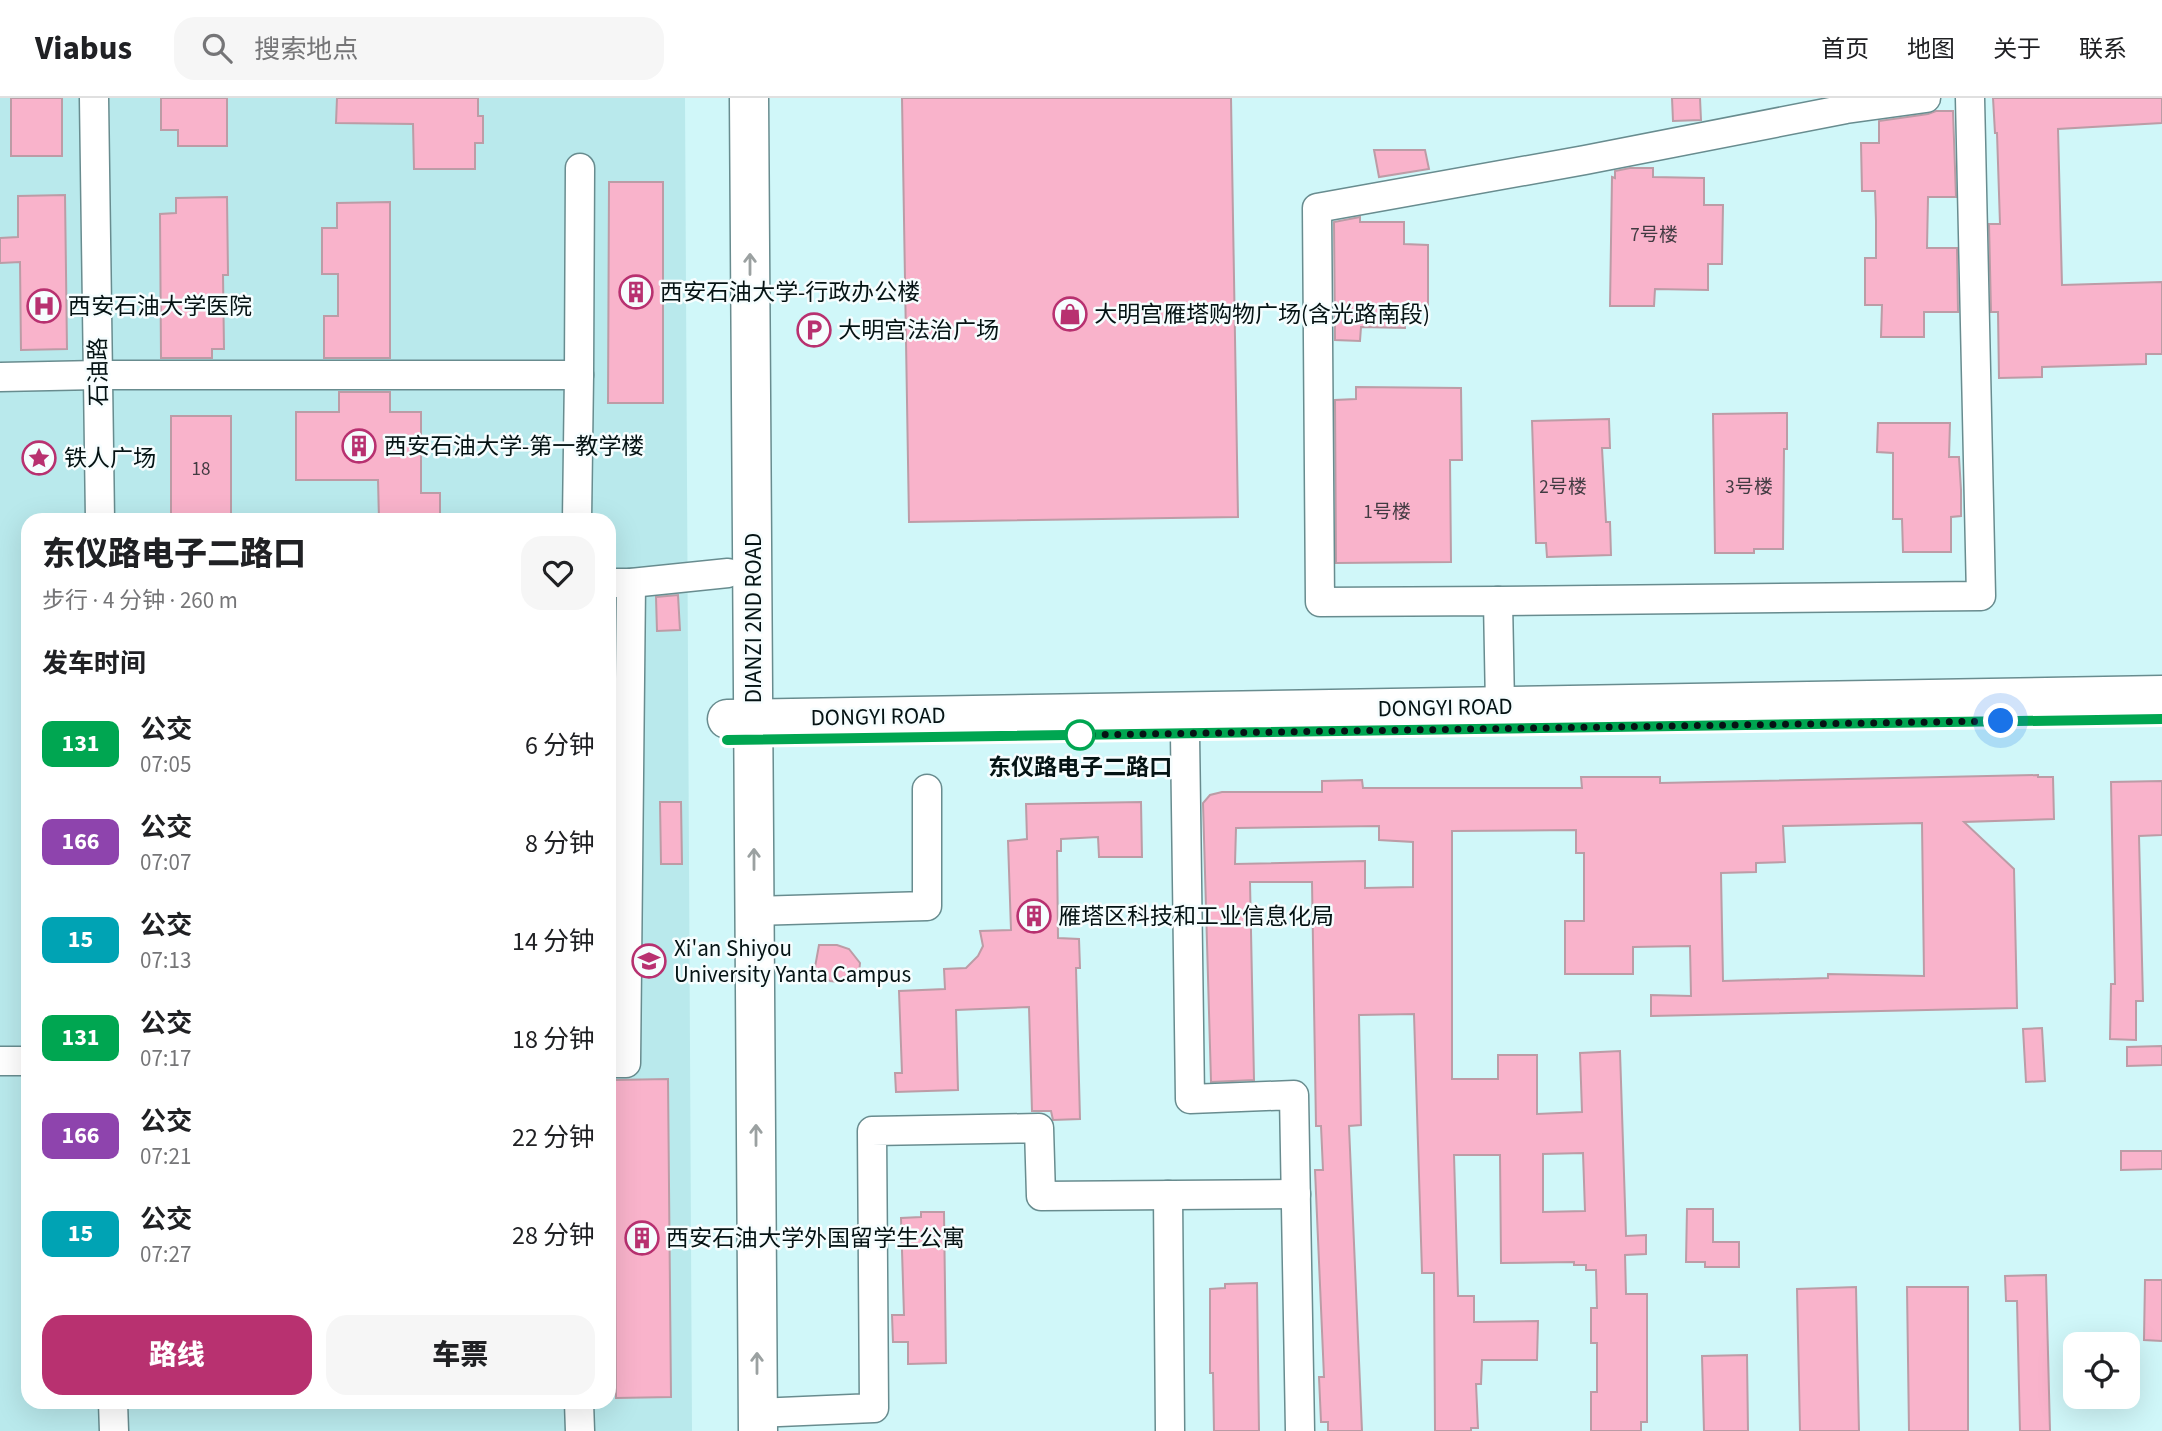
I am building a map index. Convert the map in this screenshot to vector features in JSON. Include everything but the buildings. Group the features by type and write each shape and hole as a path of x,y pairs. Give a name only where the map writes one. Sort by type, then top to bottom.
{"main road":[{"name":"DIANZI 2ND ROAD","path":"724,98 728,573 754,911 749,1425"},
{"name":"DIANZI 2ND ROAD","path":"749,98 740,729 749,1425"},
{"name":"DONGYI ROAD","path":"740,729 1500,706 2162,695"},
{"name":"DONGYI ROAD","path":"740,729 1185,734 2162,719"}],"street":[{"name":"石油路","path":"94,98 100,513"},
{"path":"1926,98 1846,109 1585,160 1317,208 1320,602 1981,596 1969,98"},
{"path":"577,513 580,168"},
{"path":"0,377 579,375"},
{"path":"616,1063 626,1063 620,583 728,573"},
{"path":"1498,601 1500,706"},
{"path":"1185,734 1190,1099 1294,1096 1300,1431"},
{"path":"754,911 927,906 927,789"},
{"path":"0,1061 21,1061"},
{"path":"749,1425 874,1408 872,1131 1039,1128 1041,1196 1296,1194"},
{"path":"1168,1195 1170,1431"},
{"path":"113,1409 114,1431"},
{"path":"579,1409 580,1431"}],"shaded area":[{"name":"Xi'an Shiyou University Yanta Campus","path":"0,98 685,98 692,1431 0,1431"}],"bus line":[{"name":"131","path":"727,740 2162,719"}],"place":[{"name":"西安石油大学-行政办公楼","path":"636,292"},
{"name":"西安石油大学医院","path":"44,306"},
{"name":"大明宫雁塔购物广场(含光路南段)","path":"1070,314"},
{"name":"大明宫法治广场","path":"814,330"},
{"name":"西安石油大学-第一教学楼","path":"359,446"},
{"name":"铁人广场","path":"39,458"},
{"name":"东仪路电子二路口","path":"1080,735"},
{"name":"雁塔区科技和工业信息化局","path":"1034,916"},
{"name":"Xi'an Shiyou University Yanta Campus","path":"649,961"},
{"name":"西安石油大学外国留学生公寓","path":"642,1238"}],"route":[{"path":"1080,735 2001,721"}]}
